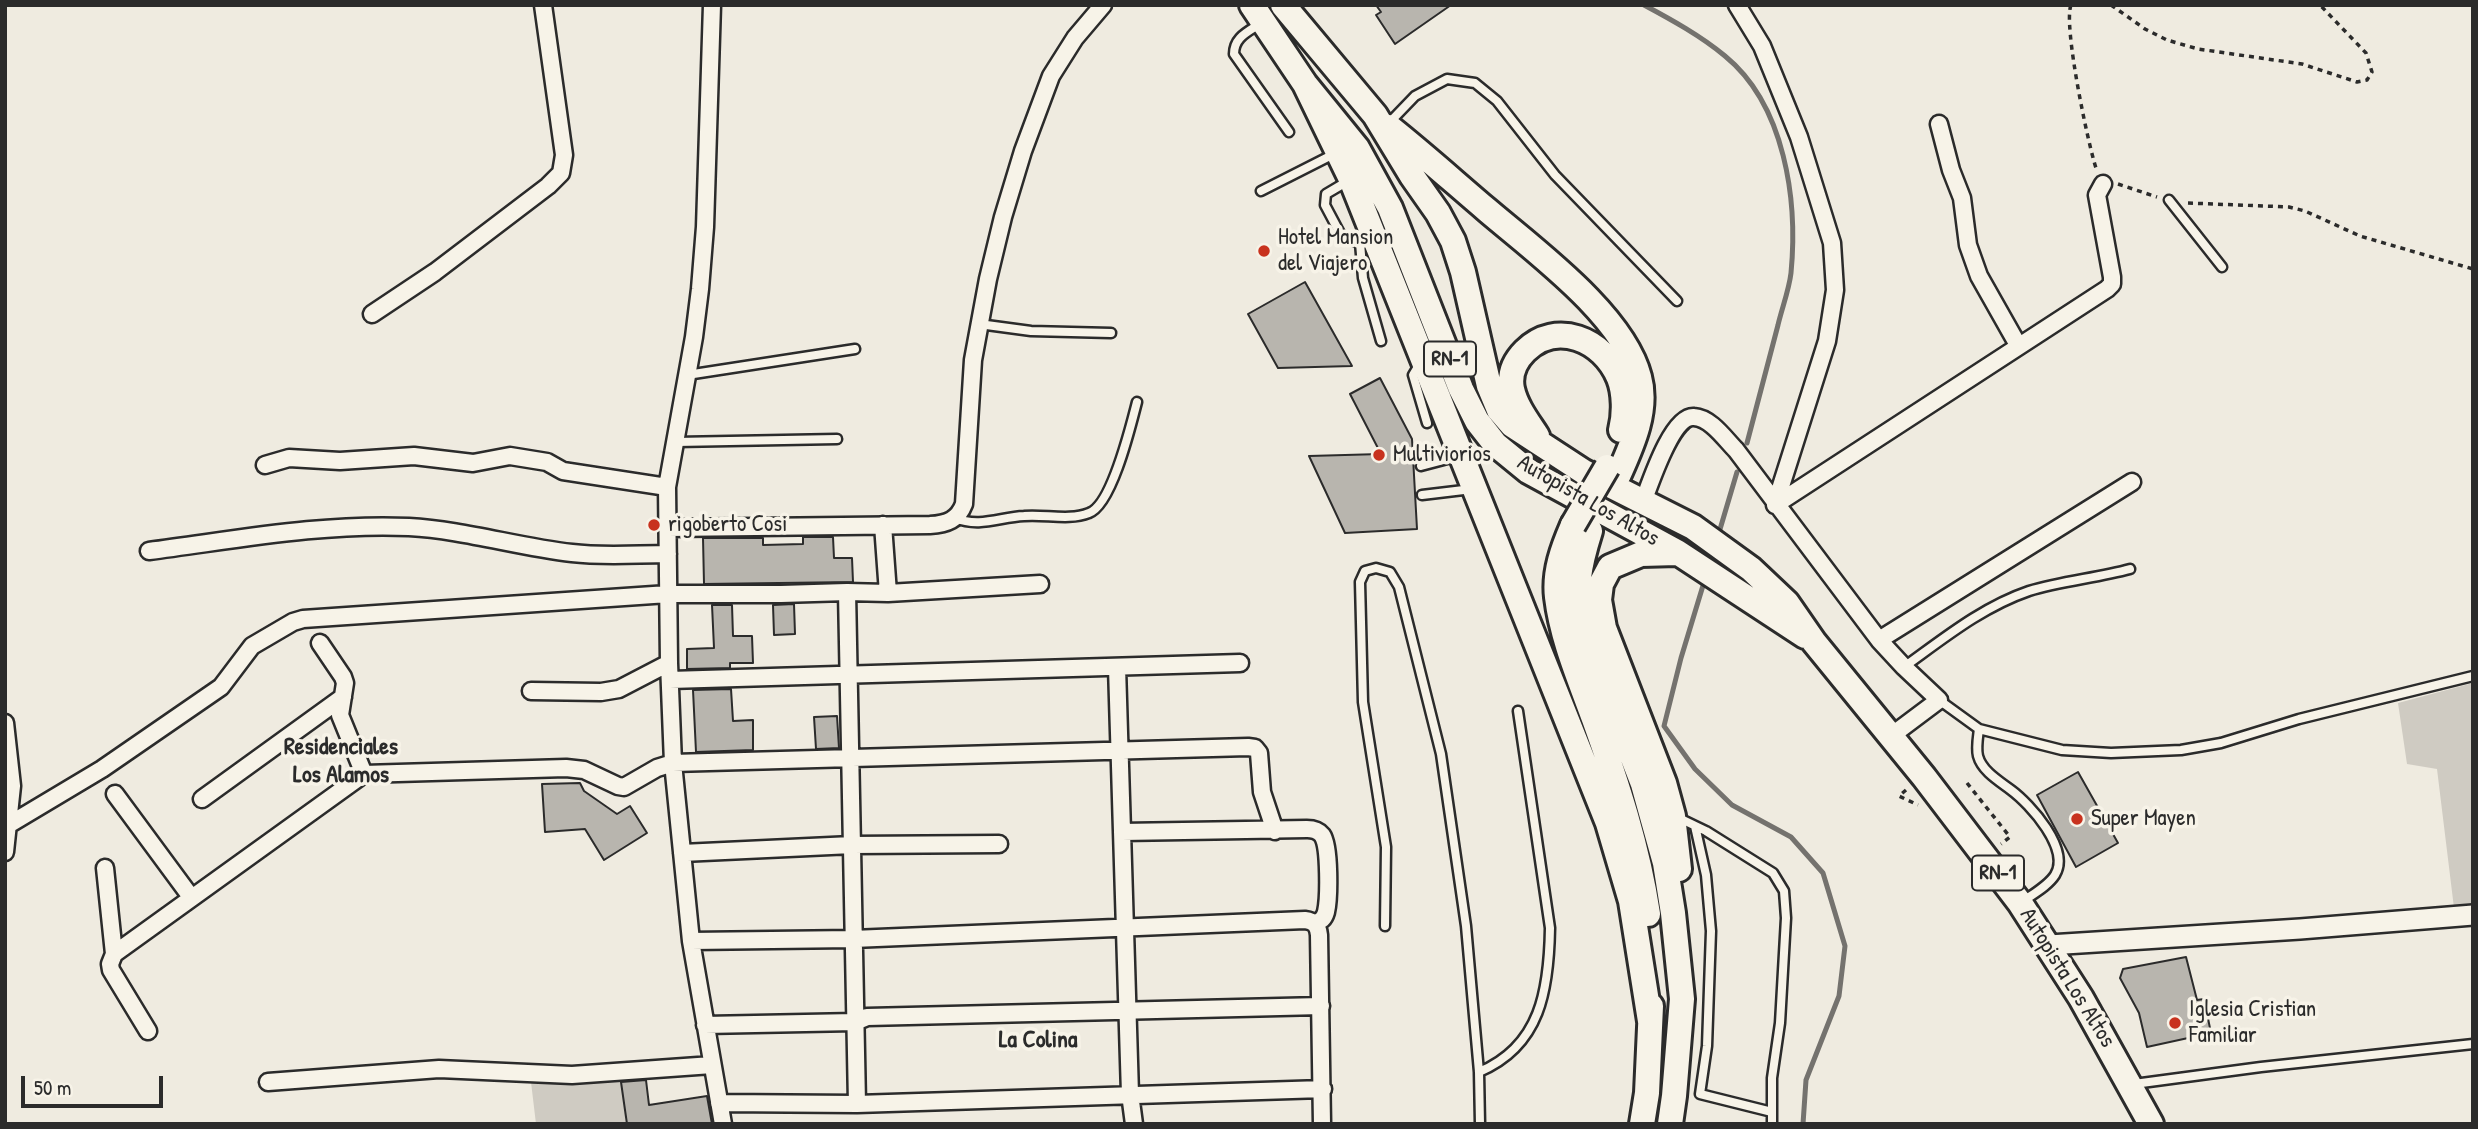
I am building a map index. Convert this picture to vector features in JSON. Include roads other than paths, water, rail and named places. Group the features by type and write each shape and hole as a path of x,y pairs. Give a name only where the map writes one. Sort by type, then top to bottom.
{"main road":[{"name":"RN-1","path":"1285,6 1381,120"},
{"name":"RN-1","path":"1258,13 1305,84"},
{"name":"Autopista Los Altos","path":"1305,84 1357,148 1390,208 1461,389 1477,421 1495,444 1528,471 1680,554 1814,642"},
{"path":"1305,84 1351,180 1367,240 1426,363 1608,823 1631,901 1650,1021"},
{"name":"Autopista Los Altos","path":"1381,120 1453,241 1463,272 1489,386 1499,410 1512,425 1584,472 1693,527 1751,569 1787,603 1814,642 1891,736 2020,903 2049,945 2131,1084 2151,1124"},
{"path":"1381,120 1583,295 1611,323 1627,346 1639,377 1640,405 1632,446 1613,470 1558,568 1556,596 1566,641 1630,825 1643,880 1653,978 1647,1093 1642,1124"},
{"path":"1543,446 1517,404 1511,375 1517,359 1534,341 1555,334 1580,337 1601,351 1619,377 1624,401 1622,427 1613,470"},
{"path":"1581,528 1577,588 1582,626 1643,783 1665,863 1682,999"},
{"path":"1670,1124 1682,999 1684,821 1664,783 1604,628 1599,600 1601,584 1610,567 1641,554 1680,554"}],"street":[{"path":"372,314 436,272 548,186 561,173 564,155 542,5"},
{"path":"712,5 705,227 700,289 667,487 668,594 673,763 691,941 723,1124"},
{"path":"668,528 941,525 955,518 964,504 973,360 978,324 1003,217 1042,96 1060,59 1103,5"},
{"path":"1737,5 1762,46 1799,137 1832,243 1835,290 1826,341 1775,505"},
{"path":"1939,124 1951,170 1962,198 1968,245 1975,265 2018,345"},
{"path":"1775,505 2107,289 2112,284 2098,200 2098,190 2103,184"},
{"path":"1643,502 1681,420 1693,416 1720,433 1736,450 1879,640 1939,700 1891,736"},
{"path":"265,465 289,458 340,461 414,456 473,463 510,456 547,462 563,471 667,487"},
{"path":"1879,640 2132,482"},
{"path":"883,525 888,593"},
{"path":"149,551 322,529 369,526 412,527 571,553 668,554"},
{"path":"10,824 102,769 221,687 252,646 303,619 668,594 888,593 1040,584"},
{"path":"847,592 857,1104"},
{"path":"320,643 343,677 345,683 340,715 364,774"},
{"path":"531,691 601,692 619,689 669,672 848,675 1240,663"},
{"path":"1117,667 1130,1094 1134,1124"},
{"path":"202,799 343,697"},
{"path":"5,723 12,786 5,852"},
{"path":"148,1031 111,970 114,954 364,774 566,768 583,770 618,786 624,786 657,768 673,763 1248,747 1255,748 1259,753 1262,792 1275,831"},
{"path":"115,794 191,897"},
{"path":"1122,832 1313,829 1325,842 1326,909 1323,919 1315,923"},
{"path":"682,853 852,845 999,844"},
{"path":"106,868 114,954"},
{"path":"2049,945 2473,915"},
{"path":"691,941 853,939 1305,919 1315,923 1318,930 1322,1124"},
{"path":"705,1025 855,1022 867,1017 1321,1006"},
{"path":"268,1082 439,1069 572,1075 712,1065"},
{"path":"719,1103 857,1104 1322,1089"}],"lane":[{"path":"1258,13 1234,44 1234,54 1289,132"},
{"path":"1381,120 1415,96 1447,79 1475,83 1497,101 1555,175 1677,301"},
{"path":"1261,191 1337,152"},
{"path":"1351,180 1326,194 1325,205 1342,237 1367,240 1363,278 1381,341"},
{"path":"2169,200 2222,267"},
{"path":"978,324 1031,331 1111,333"},
{"path":"687,375 855,349"},
{"path":"1426,363 1418,366 1413,375 1427,423"},
{"path":"955,518 972,523 989,523 1024,516 1076,516 1093,512 1106,494 1137,402"},
{"path":"676,442 837,439"},
{"path":"1421,466 1462,455"},
{"path":"1422,495 1475,489"},
{"path":"1385,926 1386,847 1362,689 1360,582 1365,571 1376,568 1390,572 1399,587 1441,754 1466,926 1479,1072 1480,1124"},
{"path":"1904,667 1957,628 2008,599 2031,591 2130,569"},
{"path":"1939,700 1979,729 2062,750 2086,753 2180,750 2221,743 2299,719 2473,676"},
{"path":"1479,1072 1497,1065 1512,1054 1525,1038 1534,1022 1545,989 1550,957 1548,906 1518,711"},
{"path":"1979,729 1978,756 1986,769 2027,803 2054,842 2058,853 2057,873 2020,903"},
{"path":"1684,821 1706,875 1711,931 1707,1046 1700,1094 1772,1112"},
{"path":"1684,821 1773,873 1784,891 1786,918 1780,1023 1772,1078 1772,1124"},
{"path":"2131,1084 2262,1066 2473,1044"}],"waterway":[{"path":"1644,5 1706,42 1745,76 1762,100 1783,156 1792,215 1791,273 1747,443"},
{"path":"1718,536 1737,472"},
{"path":"1705,579 1664,726 1695,769 1732,805 1791,837 1823,873 1845,946 1839,996 1806,1080 1803,1124"}],"place":[{"name":"Hotel Mansion del Viajero","path":"1264,251"},
{"name":"Multiviorios","path":"1379,455"},
{"name":"rigoberto Cosi","path":"654,525"},
{"name":"Super Mayen","path":"2077,819"},
{"name":"Iglesia Cristian Familiar","path":"2175,1023"}],"district":[{"name":"Residenciales Los Alamos","path":"341,762"},
{"name":"La Colina","path":"1038,1041"}]}
